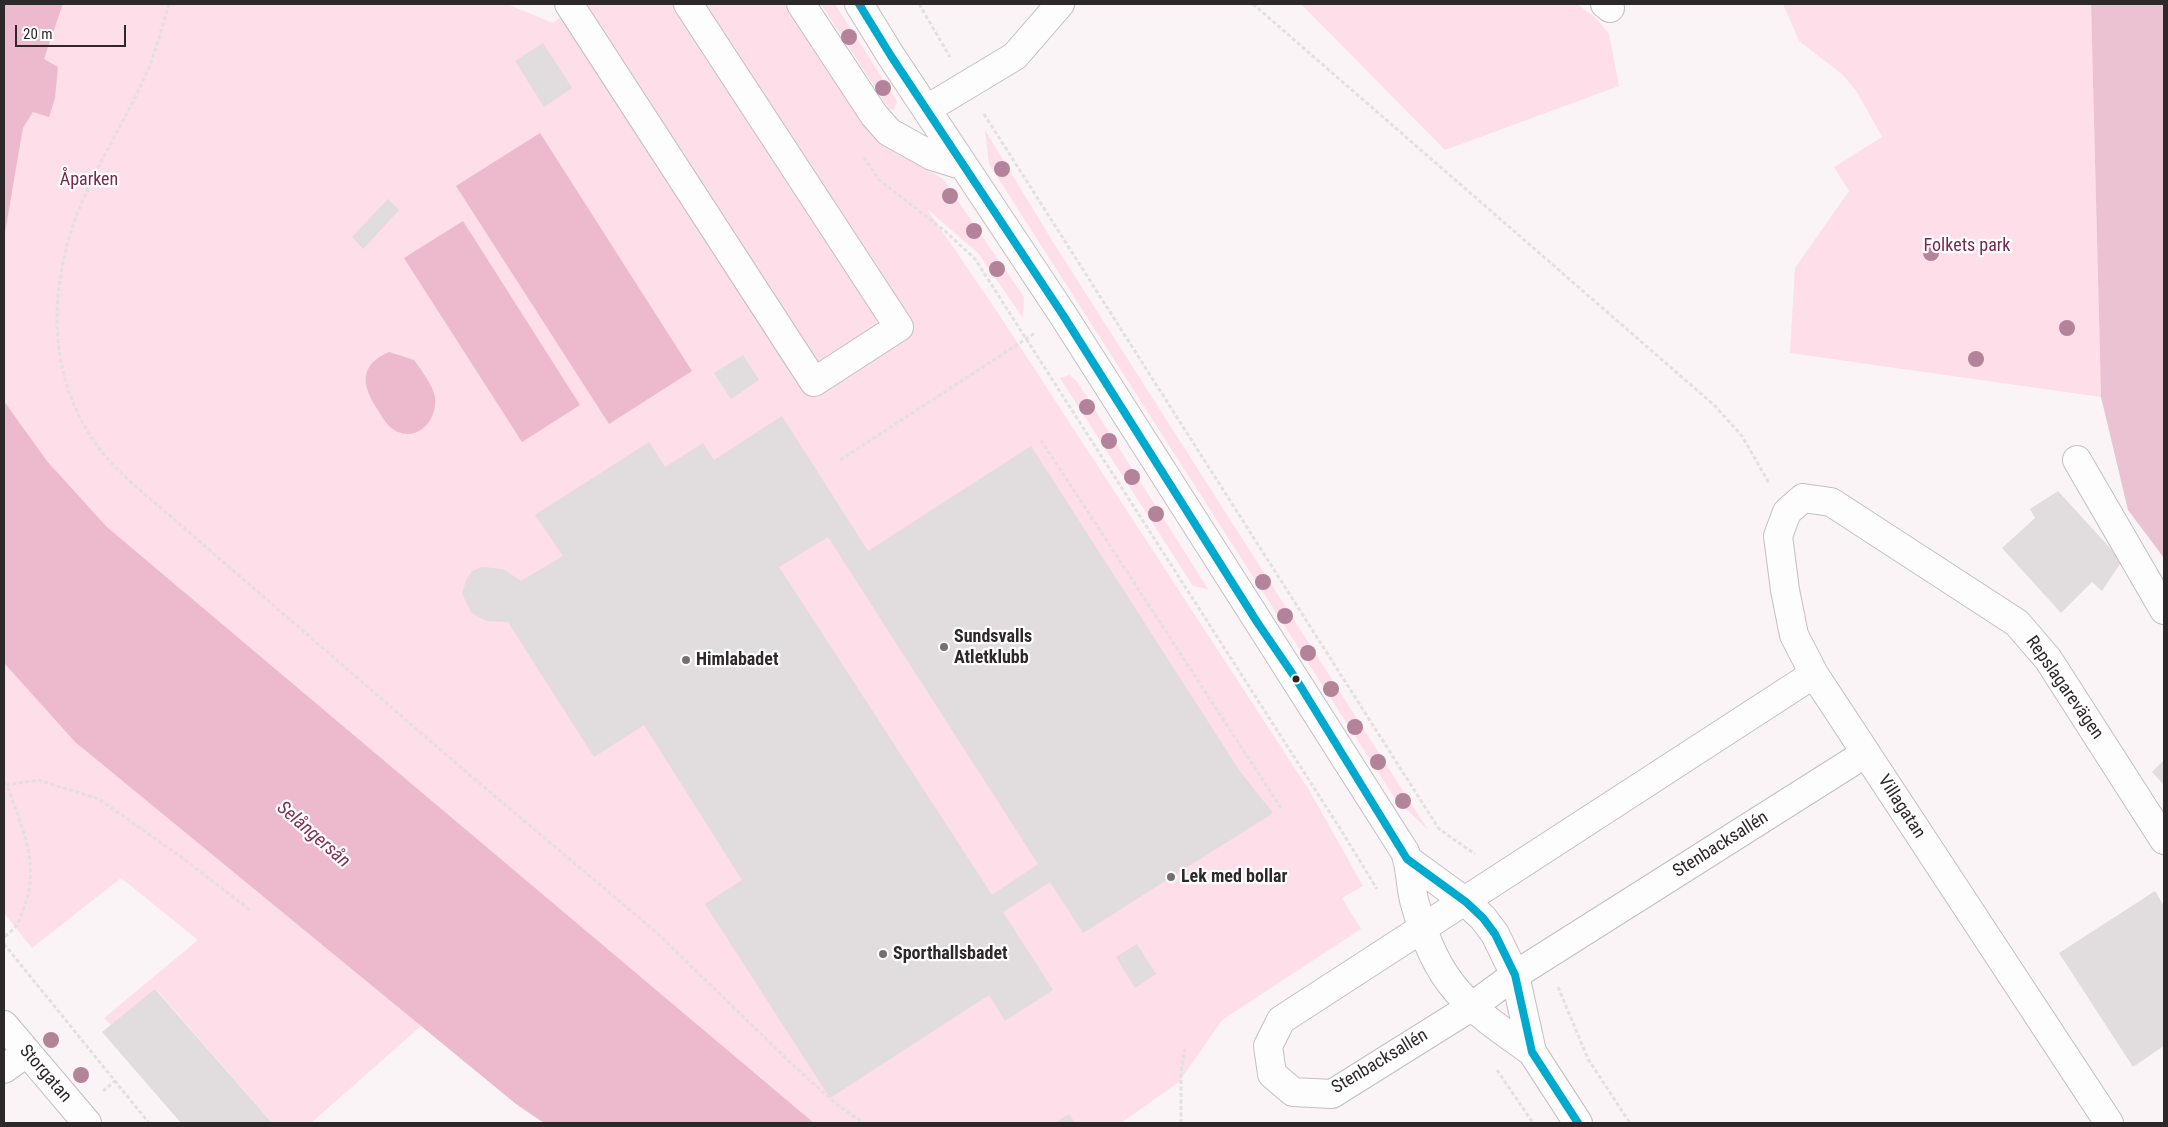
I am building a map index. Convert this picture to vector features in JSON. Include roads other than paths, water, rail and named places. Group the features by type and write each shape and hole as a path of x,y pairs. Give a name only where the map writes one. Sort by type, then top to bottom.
{"street":[{"path":"569,4 814,382 899,328 688,4"},
{"path":"801,4 874,115 889,132 932,156 964,166"},
{"path":"859,4 1063,315 1257,622 1296,679 1407,859 1466,902 1483,918 1495,934 1515,975 1532,1052 1578,1123"},
{"path":"927,109 1015,56 1060,4"},
{"path":"2077,460 2164,610"},
{"name":"Villagatan","path":"1831,502 1803,498 1787,512 1778,536 1785,590 1794,634 1814,674 2109,1123"},
{"name":"Repslagarevägen","path":"1831,502 1964,586 2017,623 2048,659 2164,840"},
{"name":"Stenbacksallén","path":"1814,674 1466,902 1422,928 1281,1020 1268,1046 1272,1074 1293,1092 1332,1094 1471,1007 1515,975 1866,753"},
{"path":"1407,859 1409,880 1422,928 1429,950 1439,969 1452,988 1471,1007 1532,1052"},
{"name":"Storgatan","path":"4,1025 87,1123"},
{"path":"4,1069 26,1053"}],"water":[{"path":"4,4 63,4 44,59 58,67 55,98 49,117 33,112 23,128 4,239"},
{"path":"540,133 692,371 609,424 456,186"},
{"path":"463,221 580,405 522,442 404,258"},
{"path":"389,352 414,360 434,392 435,407 432,416 428,424 414,433 397,432 389,426 373,401 366,385 366,377 372,363"},
{"name":"Selångersån","path":"4,401 47,461 107,527 814,1123 544,1123 516,1104 75,742 4,663"}],"place":[{"name":"Sundsvalls Atletklubb","path":"944,647"},
{"name":"Himlabadet","path":"686,660"},
{"name":"Lek med bollar","path":"1171,877"},
{"name":"Sporthallsbadet","path":"883,954"}],"park label":[{"name":"Åparken","path":"89,180"},
{"name":"Folkets park","path":"1967,246"}]}
